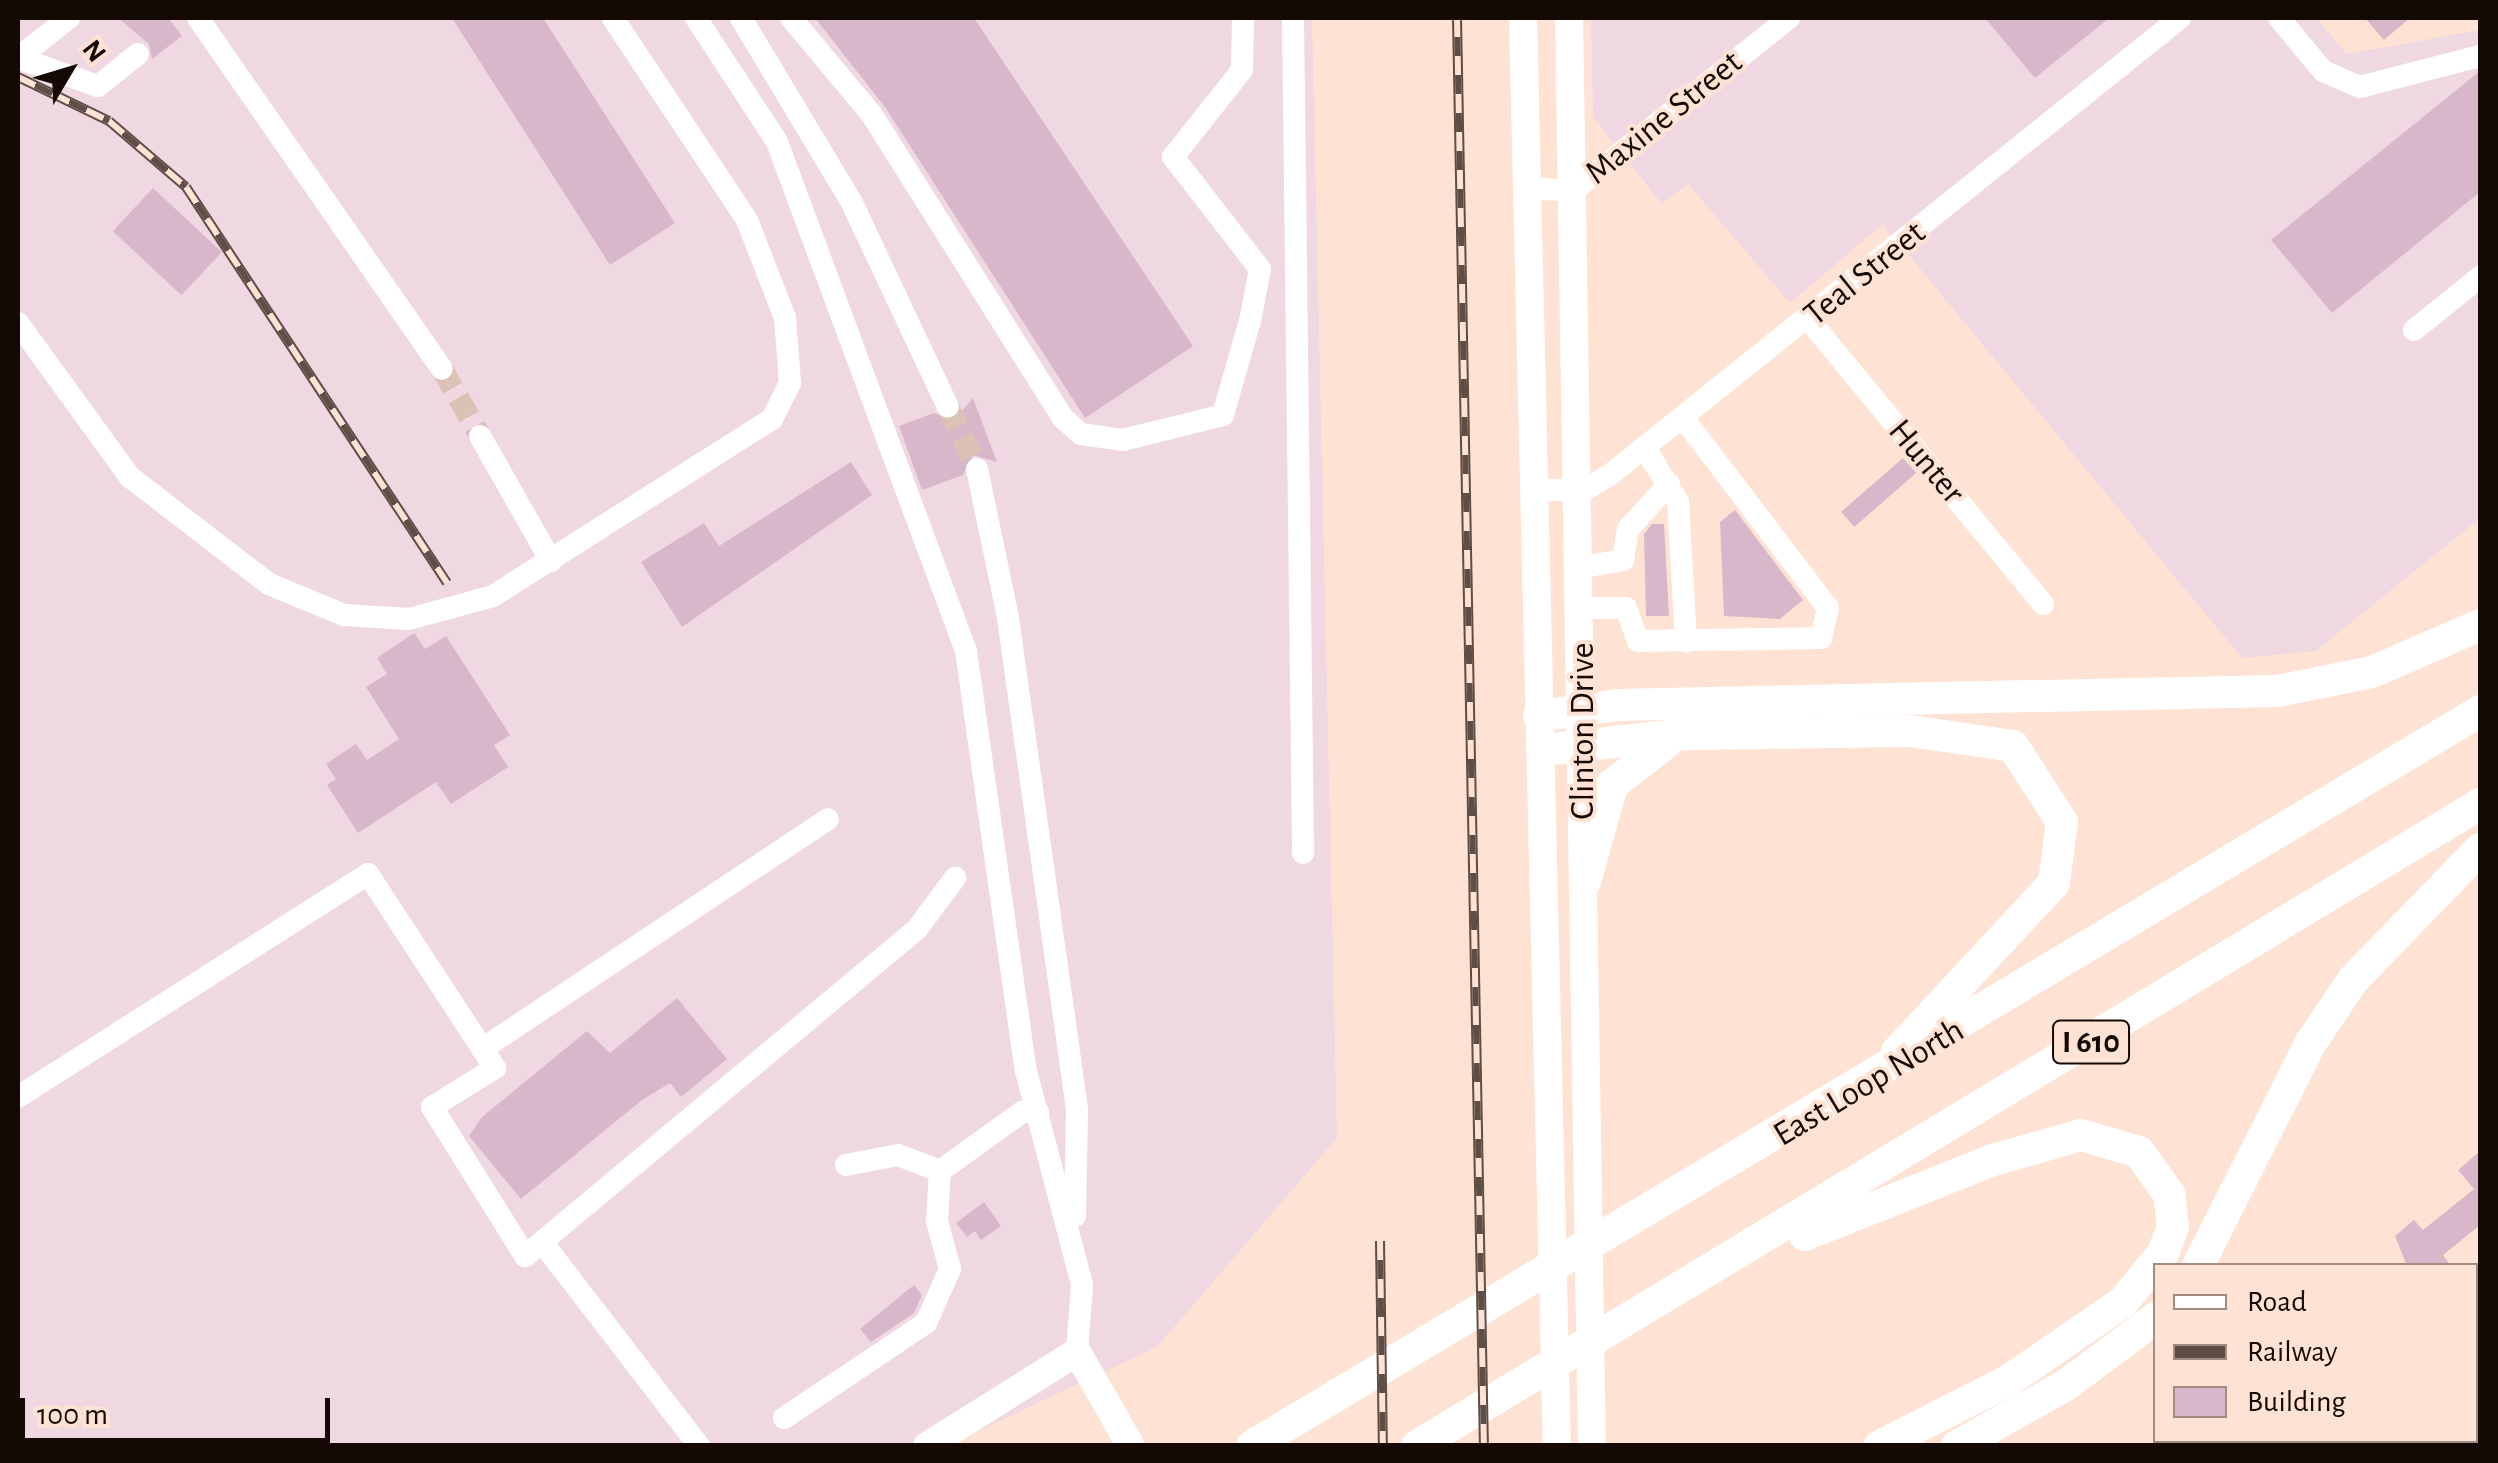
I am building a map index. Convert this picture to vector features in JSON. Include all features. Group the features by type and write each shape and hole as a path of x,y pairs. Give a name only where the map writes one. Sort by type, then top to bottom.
{"highway":[{"path":"1539,716 1585,714 1616,704 2277,690 2372,672 2480,626"},
{"name":"East Loop North","path":"1252,1446 1863,1088 2480,711"},
{"path":"1542,750 1687,734 1949,733 2014,746 2044,784 2062,822 2054,882 1863,1088"},
{"path":"1586,882 1612,785 1639,756 1687,734"},
{"name":"I 610","path":"1417,1446 2480,804"},
{"path":"2200,1263 2310,1044 2353,980 2480,849"},
{"path":"1698,1277 1990,1160 2081,1136 2139,1152 2168,1194 2173,1227 2156,1263"},
{"path":"1880,1446 2008,1381 2150,1275 2153,1269"},
{"path":"1957,1446 2066,1385 2153,1320"}],"main road":[{"name":"Clinton Drive","path":"1523,18 1557,1436"},
{"name":"Clinton Drive","path":"1569,18 1583,491 1585,714 1579,747 1586,882 1582,1160 1592,1435"},
{"path":"927,1446 1077,1352 1127,1439"}],"street":[{"path":"18,58 70,18"},
{"path":"198,18 442,369"},
{"path":"18,323 130,477 269,584 344,614 409,619 494,596 772,419 790,383 785,318 747,220 613,18"},
{"path":"696,18 777,142 966,651 1038,1112 1074,1235"},
{"path":"741,18 852,203 948,408"},
{"path":"791,18 872,115 1063,418 1081,434 1123,440 1223,415 1250,321 1260,268 1173,157 1242,70 1243,18"},
{"path":"1293,18 1303,853"},
{"name":"Maxine Street","path":"1530,188 1573,191 1789,18"},
{"name":"Teal Street","path":"1583,491 1645,448 1808,320 2180,18"},
{"path":"2279,18 2323,71 2360,87 2480,56"},
{"path":"18,58 98,86 138,54"},
{"path":"2414,330 2480,277"},
{"name":"Hunter","path":"1808,320 2043,604"},
{"path":"1668,484 1628,529 1623,606 1638,641 1806,644 1821,638 1828,608 1684,418"},
{"path":"480,436 551,560"},
{"path":"1645,448 1678,502 1686,642"},
{"path":"978,469 1008,618 1078,1111 1074,1235 1077,1352"},
{"path":"1533,489 1583,491"},
{"path":"1583,567 1623,560"},
{"path":"1583,608 1623,606"},
{"path":"482,1049 828,819"},
{"path":"18,1097 368,874 495,1068 432,1107 525,1256 917,929 955,878"},
{"path":"940,1171 1022,1112 1038,1112"},
{"path":"846,1166 898,1155 940,1171"},
{"path":"784,1418 913,1334 941,1305 950,1269 937,1221 940,1171"},
{"path":"542,1242 699,1446"}],"shaded area":[{"path":"18,18 1312,18 1337,1138 1157,1347 948,1445 18,1445"},
{"path":"1591,18 2316,18 2347,54 2480,30 2480,518 2316,651 2242,658 1883,224 1790,303 1688,184 1662,204 1593,117"}],"building":[{"path":"118,18 168,18 182,36 152,59 149,44"},
{"path":"452,18 543,18 675,223 610,265"},
{"path":"815,18 974,18 1193,346 1085,418 885,107"},
{"path":"1985,18 2109,18 2035,78"},
{"path":"2365,18 2410,18 2384,40"},
{"path":"2480,71 2480,192 2332,313 2271,240"},
{"path":"153,188 222,252 182,295 113,231"},
{"path":"973,398 997,462 973,455 963,475 922,490 899,426 934,413 953,421"},
{"path":"1903,458 1916,473 1854,527 1841,512"},
{"path":"851,462 872,495 682,627 641,562 704,523 719,546"},
{"path":"1735,510 1803,600 1780,619 1724,616 1720,522"},
{"path":"1652,524 1664,524 1669,616 1646,616 1644,534"},
{"path":"414,633 425,649 446,636 510,735 494,745 508,767 451,804 436,782 358,833 327,785 336,779 326,764 356,744 367,760 399,739 366,687 387,674 377,658"},
{"path":"677,998 727,1059 681,1097 670,1083 642,1100 521,1199 469,1136 482,1117 587,1031 610,1053"},
{"path":"2480,1151 2480,1225 2443,1255 2449,1263 2406,1263 2395,1236 2414,1220 2423,1230 2474,1189 2458,1170"},
{"path":"984,1202 1001,1226 981,1240 975,1231 967,1237 956,1223"},
{"path":"914,1285 922,1295 914,1313 871,1342 860,1329"}],"tunnel":[{"path":"442,369 480,436"},
{"path":"948,407 977,469"}],"railway":[{"path":"1457,18 1484,1446"},
{"path":"18,77 109,121 186,187 447,583"},
{"path":"1380,1241 1383,1446"}]}
